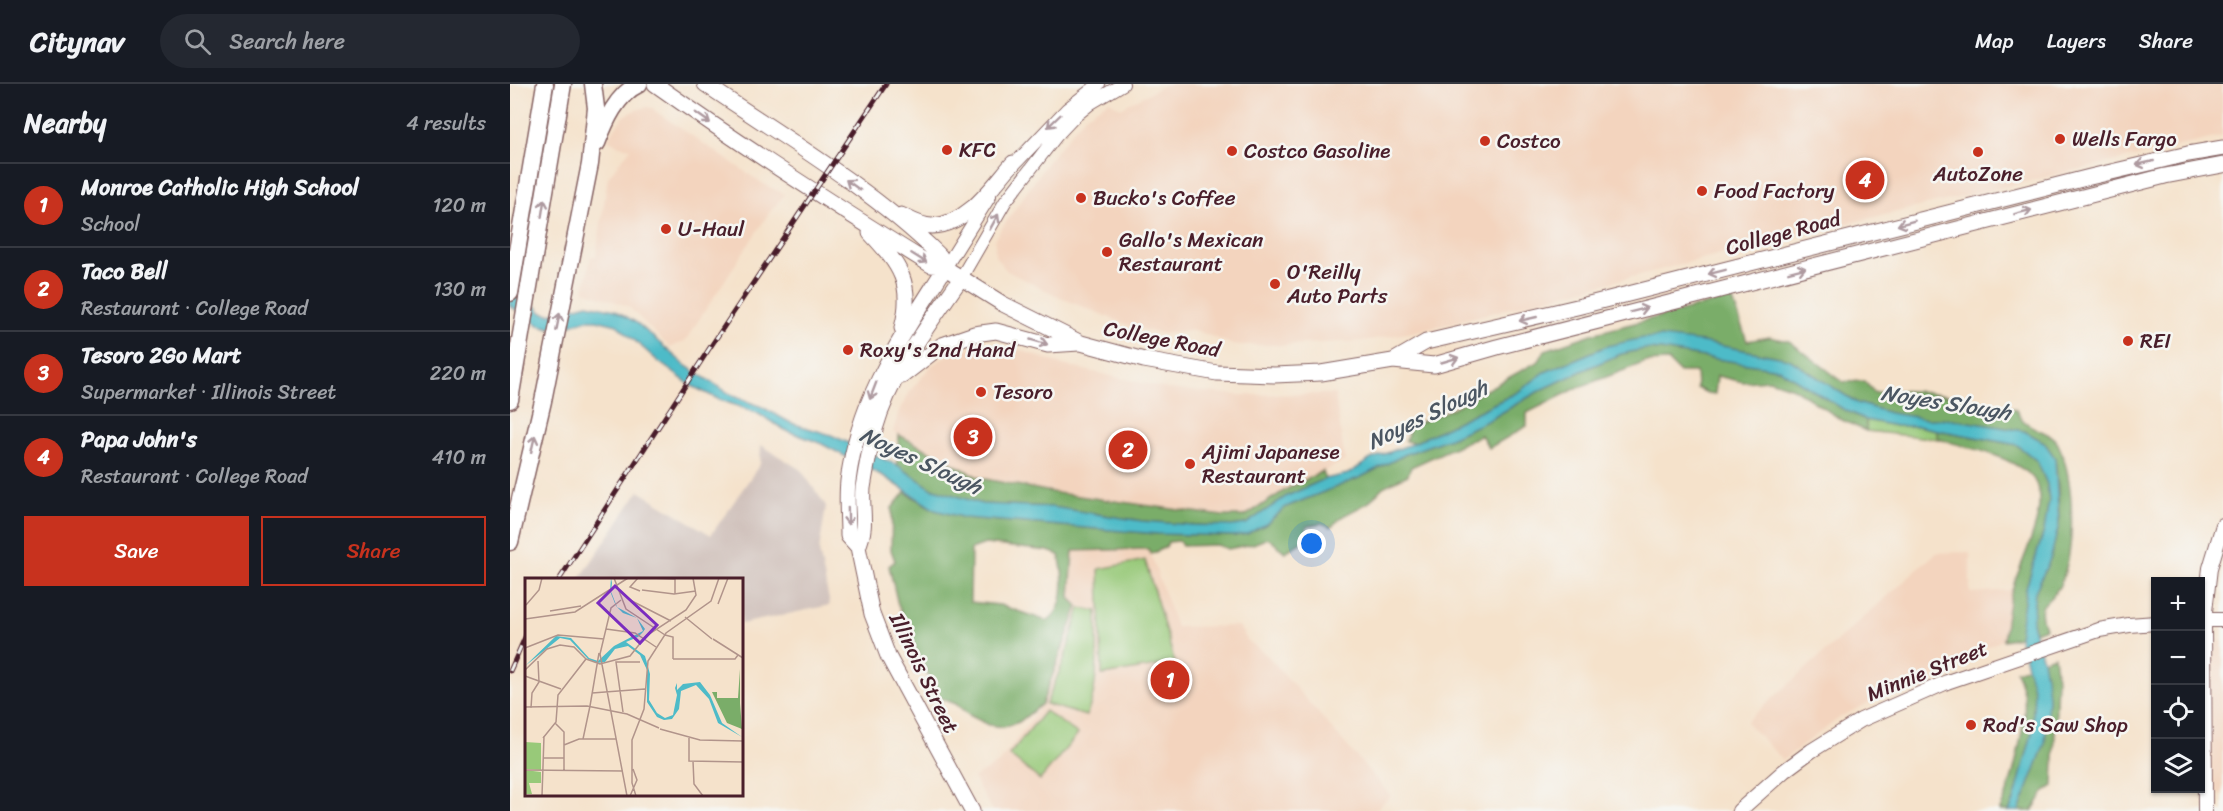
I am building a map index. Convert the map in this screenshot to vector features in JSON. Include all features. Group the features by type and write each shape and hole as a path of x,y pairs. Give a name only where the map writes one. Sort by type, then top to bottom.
{"highway":[{"path":"510,293 545,84"},
{"path":"510,400 563,84"},
{"path":"510,542 543,401 590,164 596,108 593,84"},
{"path":"590,164 611,113 628,91 639,84"}],"main road":[{"name":"College Road","path":"655,84 716,127 931,265 944,267 1003,304 1081,343 1144,360 1217,372 1274,375 1321,373 1393,361 1434,365 1497,346 2165,176 2223,165"},
{"name":"College Road","path":"705,84 830,168 886,209 937,253 944,267"},
{"name":"College Road","path":"1393,361 1426,342 1577,307 2109,172 2188,153 2223,148"},
{"path":"886,209 923,225 948,222 975,206 1013,164"},
{"path":"856,218 891,255 903,275 907,287 906,307 898,340"},
{"name":"Illinois Street","path":"858,547 864,534 863,489 868,427 875,385 898,340 944,267"},
{"name":"Illinois Street","path":"961,278 908,357 868,427 848,481 849,536 858,547 872,614 888,656 972,811"},
{"path":"893,384 942,345 974,334 996,331 1047,345 1081,343"},
{"path":"2205,600 2210,568 2223,525"},
{"path":"2205,620 2223,620"},
{"name":"Minnie Street","path":"1739,811 1793,764 1861,720 1914,696 2062,642 2117,626 2151,623"},
{"path":"2202,631 2205,811"}],"street":[{"path":"944,267 1013,164 1067,109 1099,84"},
{"path":"961,278 1005,202 1057,135 1091,103 1124,84"}],"shaded area":[{"path":"1166,84 2223,84 2223,136 1764,243 1424,330 1363,341 1233,345 1195,330 1163,334 1133,327 1066,300 1007,271 995,256 995,238 1049,160 1085,116 1109,101 1121,108"},
{"path":"646,107 653,108 765,185 785,194 769,213 685,341 670,348 628,306 584,291 591,256 596,256 608,177 631,148 619,146 608,139 622,118"},
{"path":"977,346 1015,348 1063,365 1168,389 1240,395 1335,394 1345,461 1287,489 1245,516 1223,516 1057,493 980,478 893,432 898,414 910,391 932,365 952,353"},
{"path":"761,445 801,470 826,506 819,551 830,605 742,624 742,578 580,578 639,491 711,535 760,464"},
{"path":"1149,549 1176,627 1239,626 1247,640 1268,656 1391,796 1374,811 993,811 973,778 1000,762 1042,704 1070,599 1072,551"},
{"path":"1970,552 1970,593 2012,590 2003,640 1978,650 1976,660 1899,688 1842,716 1783,760 1746,722 1936,553"},
{"path":"2223,641 2223,794 2205,794 2205,643"}],"green space":[{"path":"1732,298 1747,341 1769,337 1789,341 1843,382 1864,381 1875,393 1925,392 2015,409 2027,424 2048,434 2056,441 2064,461 2071,496 2071,535 2069,554 2060,585 2042,607 2045,628 2035,632 2032,623 2035,592 2051,557 2059,524 2055,458 2044,442 2024,431 1950,419 1927,419 1890,413 1857,403 1789,359 1702,342 1607,346 1545,372 1518,392 1414,443 1405,441 1411,426 1451,409 1539,361 1545,350 1592,334"},
{"path":"1644,349 1661,350 1779,369 1843,409 1866,420 1866,431 1842,420 1793,388 1769,380 1743,382 1717,376 1715,394 1707,393 1697,388 1696,372 1679,372 1668,361 1646,362 1577,388 1527,413 1527,426 1489,448 1481,435 1411,467 1408,475 1383,487 1368,503 1343,516 1331,527 1321,523 1307,526 1305,540 1285,552 1268,538 1253,544 1228,549 1217,545 1182,546 1179,541 1168,542 1166,547 1151,554 1148,549 1073,551 1070,598 1078,606 1042,704 1019,722 1004,727 989,725 969,715 956,704 940,698 917,652 898,605 889,566 895,561 891,550 892,508 905,492 935,510 965,518 1158,534 1234,536 1247,534 1266,524 1286,507 1361,477 1406,454 1450,438 1489,420 1539,391 1621,354","holes":["985,544 1048,551 1059,555 1063,581 1058,608 1047,621 1000,605 970,602 971,549"]},
{"path":"1866,420 1936,430 1938,439 1866,431"},
{"path":"1936,430 2017,445 2037,461 2047,484 2049,500 2044,531 2026,588 2019,637 2003,640 2010,596 2038,514 2039,498 2036,484 2028,473 2018,466 1985,452 1938,439"},
{"path":"899,435 980,478 1057,493 1223,516 1245,516 1287,489 1323,471 1325,479 1287,496 1246,524 1192,525 1142,521 1052,507 982,504 931,488 897,465"},
{"path":"1145,560 1175,663 1102,675 1099,569"},
{"path":"1080,608 1097,611 1096,678 1086,716 1046,704 1064,660"},
{"path":"2054,656 2057,679 2053,786 2045,791 2032,811 2019,811 2045,743 2048,698 2043,660"},
{"path":"2029,667 2034,691 2032,734 2014,801 2009,811 1999,811 2013,773 2023,723 2024,698 2016,671"},
{"path":"1045,711 1078,734 1040,780 1009,755"}],"water":[{"path":"510,276 541,312 550,314 588,304 615,310 637,323 686,366 733,396 762,407 791,423 831,435 897,465 931,488 982,504 1052,507 1142,521 1192,525 1246,524 1287,496 1325,479 1348,474 1371,459 1414,443 1518,392 1545,372 1607,346 1643,338 1661,337 1702,342 1789,359 1857,403 1890,413 1927,419 1950,419 2024,431 2044,442 2055,458 2059,524 2051,557 2035,592 2032,623 2046,677 2048,698 2045,743 2019,811 2009,811 2014,801 2032,734 2034,691 2019,637 2026,588 2044,531 2049,500 2047,484 2037,461 2017,445 1917,426 1896,426 1866,420 1843,409 1779,369 1661,350 1644,349 1621,354 1539,391 1489,420 1450,438 1406,454 1361,477 1286,507 1266,524 1247,534 1234,536 1158,534 965,518 935,510 885,477 820,443 785,430 757,413 718,399 692,386 659,362 617,325 597,320 585,320 568,326 550,328 539,325 510,306"}],"railway":[{"path":"560,578 709,349 886,84"},
{"path":"510,671 525,637"}],"place":[{"name":"Wells Fargo","path":"2060,139"},
{"name":"Costco","path":"1485,141"},
{"name":"KFC","path":"947,150"},
{"name":"Costco Gasoline","path":"1232,151"},
{"name":"AutoZone","path":"1978,152"},
{"name":"Papa John's","path":"1865,180"},
{"name":"Food Factory","path":"1702,191"},
{"name":"Bucko's Coffee","path":"1081,198"},
{"name":"U-Haul","path":"666,229"},
{"name":"Gallo's Mexican Restaurant","path":"1107,252"},
{"name":"O'Reilly Auto Parts","path":"1275,284"},
{"name":"REI","path":"2128,341"},
{"name":"Roxy's 2nd Hand","path":"848,350"},
{"name":"Tesoro","path":"981,392"},
{"name":"Tesoro 2Go Mart","path":"973,437"},
{"name":"Taco Bell","path":"1128,450"},
{"name":"Ajimi Japanese Restaurant","path":"1190,464"},
{"name":"Monroe Catholic High School","path":"1170,680"},
{"name":"Rod's Saw Shop","path":"1971,725"}],"water label":[{"name":"Noyes Slough","path":"1946,402"},
{"name":"Noyes Slough","path":"1427,414"},
{"name":"Noyes Slough","path":"921,460"}]}
